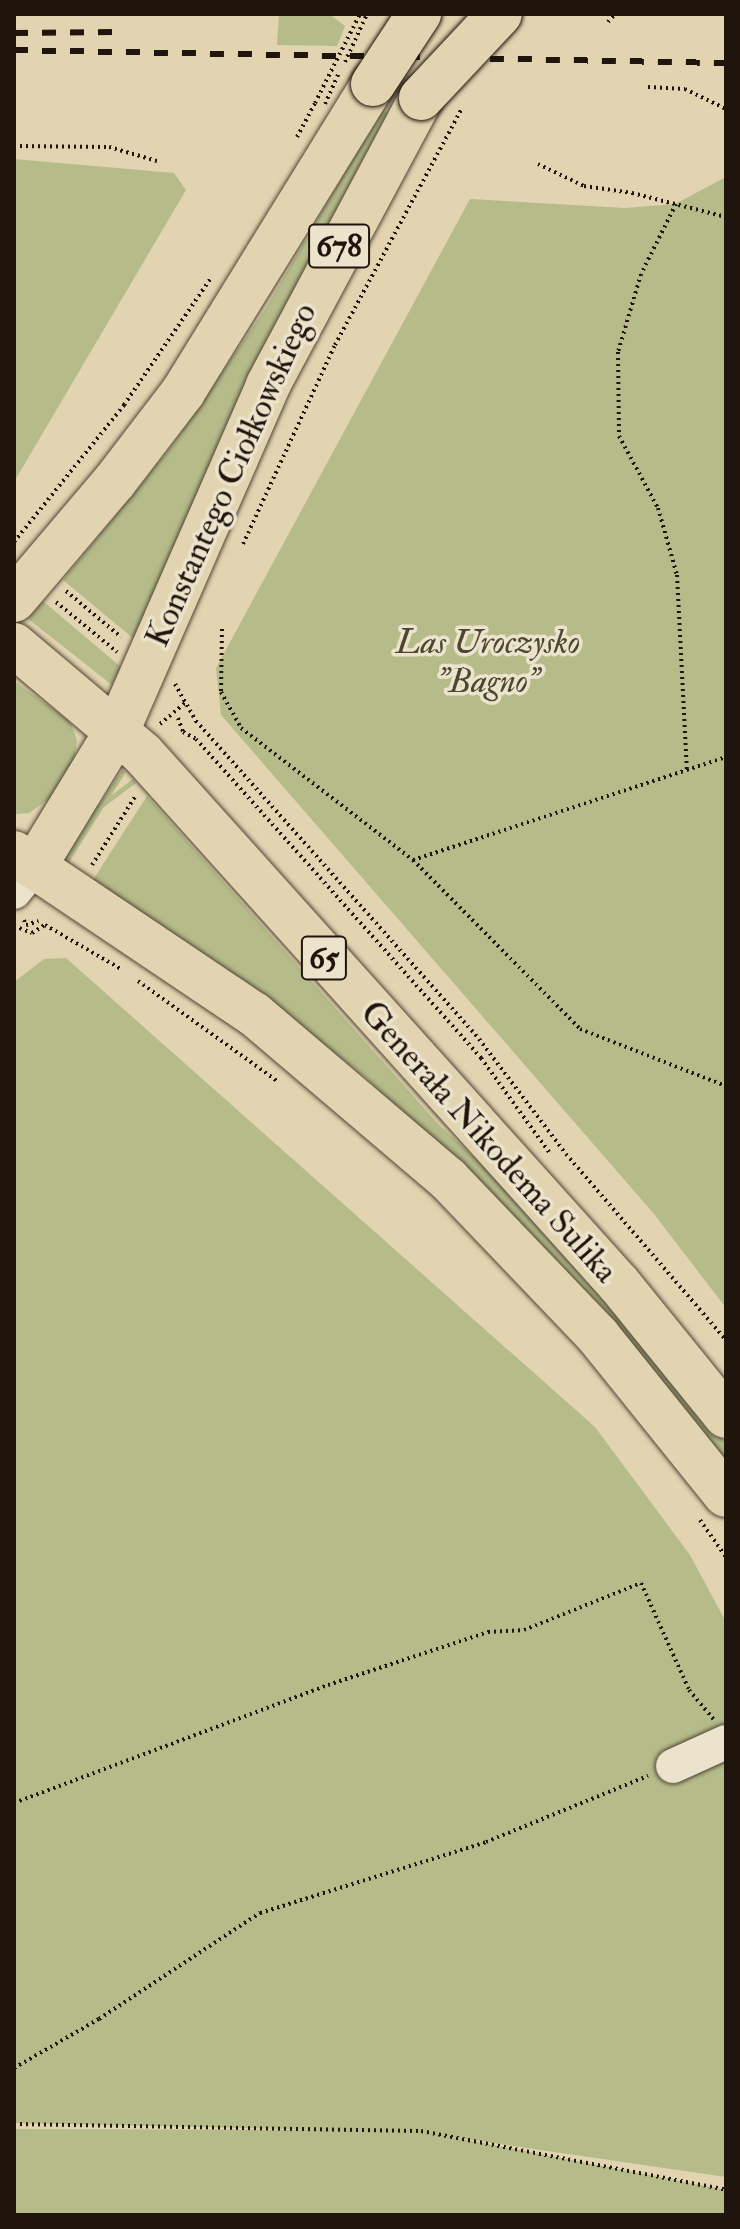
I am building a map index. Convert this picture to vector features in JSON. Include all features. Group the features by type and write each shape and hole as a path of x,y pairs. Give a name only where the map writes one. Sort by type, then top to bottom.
{"highway":[{"path":"366,95 397,14"},
{"name":"Konstantego Ciołkowskiego","path":"31,597 183,392 419,14"},
{"name":"Konstantego Ciołkowskiego","path":"138,728 268,385 432,105 466,14"},
{"path":"432,105 525,14"},
{"name":"65","path":"14,645 138,728"},
{"name":"678","path":"21,883 138,728"},
{"name":"Generała Nikodema Sulika","path":"138,728 619,1284 726,1416"},
{"name":"Generała Nikodema Sulika","path":"21,883 254,1014 448,1179 598,1336 709,1502"}],"lane":[{"path":"673,1766 721,1733"}],"path":[{"path":"295,141 360,14"},
{"path":"608,22 615,14"},
{"path":"648,87 685,89 726,109"},
{"path":"243,544 335,345 432,105"},
{"path":"14,146 109,147 157,161"},
{"path":"538,164 584,186 726,217"},
{"path":"676,204 641,274 618,352 619,436 658,508 677,575 687,770"},
{"path":"14,542 124,405 212,276"},
{"path":"306,386 351,295"},
{"path":"233,556 251,505"},
{"path":"57,584 132,646"},
{"path":"31,597 126,659"},
{"path":"222,629 221,692 241,728 413,860 580,1029 726,1086"},
{"path":"175,685 181,672"},
{"path":"168,675 185,703 479,1039 566,1154 726,1340"},
{"path":"138,728 185,703"},
{"path":"178,718 183,732 196,739 481,1058 557,1162"},
{"path":"413,860 726,757"},
{"path":"90,868 140,788"},
{"path":"21,883 26,925 38,921"},
{"path":"43,914 45,925"},
{"path":"14,926 32,933 45,925 59,929 279,1083"},
{"path":"709,1502 726,1557"},
{"path":"14,1803 328,1685 488,1632 524,1630 641,1583 689,1690 721,1733"},
{"path":"14,2068 99,2019 260,1913 486,1842 673,1766"},
{"path":"14,2124 421,2131 726,2190"}],"green space":[{"path":"279,14 329,14 345,26 337,46 277,45"},
{"path":"381,110 390,114 307,264 227,428 134,639 63,580 171,447 266,308"},
{"path":"14,159 174,173 186,190 14,482"},
{"name":"Las Uroczysko \"Bagno\"","path":"726,177 726,1308 654,1214 221,715 216,668 470,199 625,208 675,204"},
{"path":"43,601 121,667 112,685 27,618"},
{"path":"14,681 70,721 77,740 74,762 52,797 29,813 16,814"},
{"path":"122,770 126,772 66,867 61,864"},
{"path":"133,779 136,783 47,850 44,846"},
{"path":"147,796 439,1125 517,1196 673,1372 726,1443 726,1470 462,1170 365,1077 266,1000 91,883"},
{"path":"66,958 595,1427 690,1555 726,1622 726,2177 452,2137 726,2190 726,2215 14,2215 14,2129 330,2130 14,2123 14,982 44,959"}],"railway":[{"path":"14,33 115,32"},
{"path":"14,50 726,63"}]}
